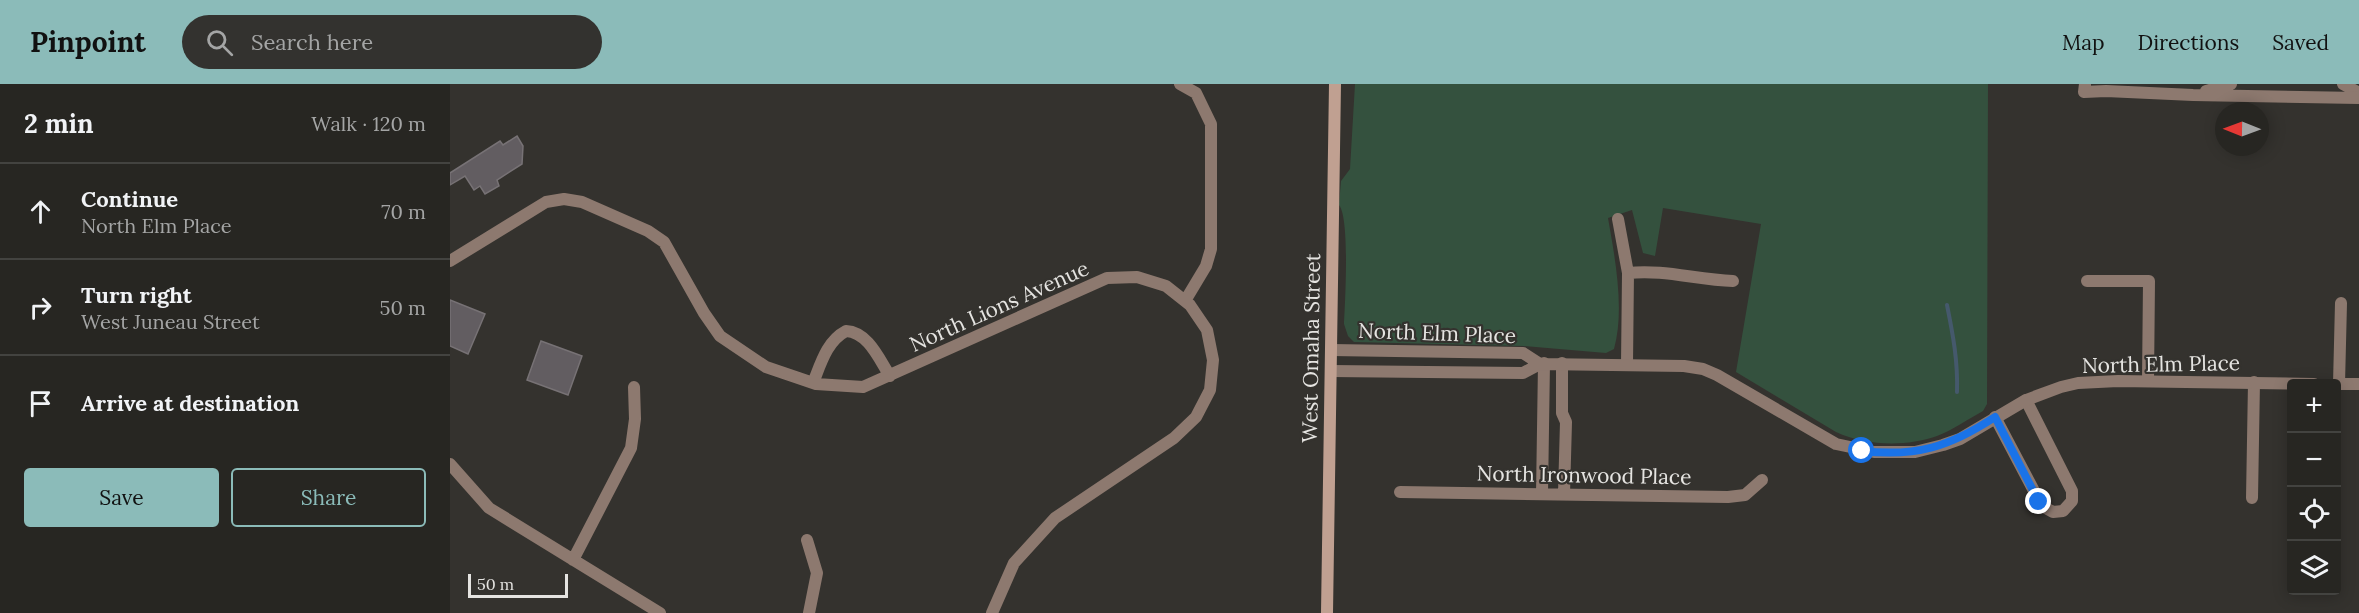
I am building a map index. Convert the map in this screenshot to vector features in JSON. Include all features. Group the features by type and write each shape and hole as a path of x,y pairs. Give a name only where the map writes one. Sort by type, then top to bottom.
{"main road":[{"name":"West Omaha Street","path":"1327,613 1335,84"}],"street":[{"path":"992,613 1014,563 1055,518 1174,438 1196,417 1210,390 1214,360 1207,330 1188,303 1206,266 1211,249 1211,124 1199,88 1180,84"},
{"path":"2193,95 2231,84"},
{"path":"2343,84 2359,96"},
{"path":"2085,88 2193,95 2359,96"},
{"name":"North Lions Avenue","path":"450,261 546,202 564,199 582,202 648,231 664,242 704,313 720,336 766,367 813,383 863,387 1107,278 1137,277 1166,286 1188,303"},
{"path":"1618,219 1628,273 1627,364"},
{"path":"1628,273 1664,272 1733,281"},
{"path":"2087,281 2148,281 2148,381"},
{"path":"2338,379 2341,303"},
{"path":"813,383 825,353 840,334 846,331 859,334 867,341 890,376"},
{"name":"North Elm Place","path":"1331,350 1523,353 1542,364"},
{"path":"1562,363 1562,413 1566,422 1564,494"},
{"name":"North Elm Place","path":"1331,371 1523,373 1542,364 1562,363 1663,364 1703,369 1733,383 1836,444 1862,451 1908,452 1930,449 1960,439 2026,400 2053,389 2078,383 2148,381 2287,383"},
{"path":"1542,364 1542,494"},
{"path":"2252,498 2254,382"},
{"path":"2341,384 2359,384"},
{"path":"573,560 631,448 635,420 634,387"},
{"path":"1995,417 2042,506 2053,512 2063,511 2072,501 2072,491 2026,400"},
{"path":"450,464 489,508 660,613"},
{"name":"North Ironwood Place","path":"1400,492 1728,497 1745,495 1762,480"},
{"path":"807,540 817,573 809,613"}],"green space":[{"path":"1355,84 1988,84 1987,404 1983,411 1955,428 1925,440 1899,443 1873,442 1836,432 1736,372 1761,224 1663,208 1655,256 1643,253 1632,210 1608,218 1618,284 1619,318 1614,349 1606,353 1523,346 1354,342 1348,336 1344,324 1346,243 1345,226 1339,205 1341,181 1350,169"}],"building":[{"path":"517,136 523,146 522,164 497,180 499,186 485,194 480,186 474,190 465,176 450,185 450,173 500,141 503,145"},
{"path":"450,300 485,314 468,354 450,346"},
{"path":"541,341 582,356 568,395 527,380"}],"waterway":[{"path":"1947,305 1956,359 1957,392"}],"route":[{"path":"1862,451 1915,452 1930,449 1960,439 1995,417 2039,502"}]}
